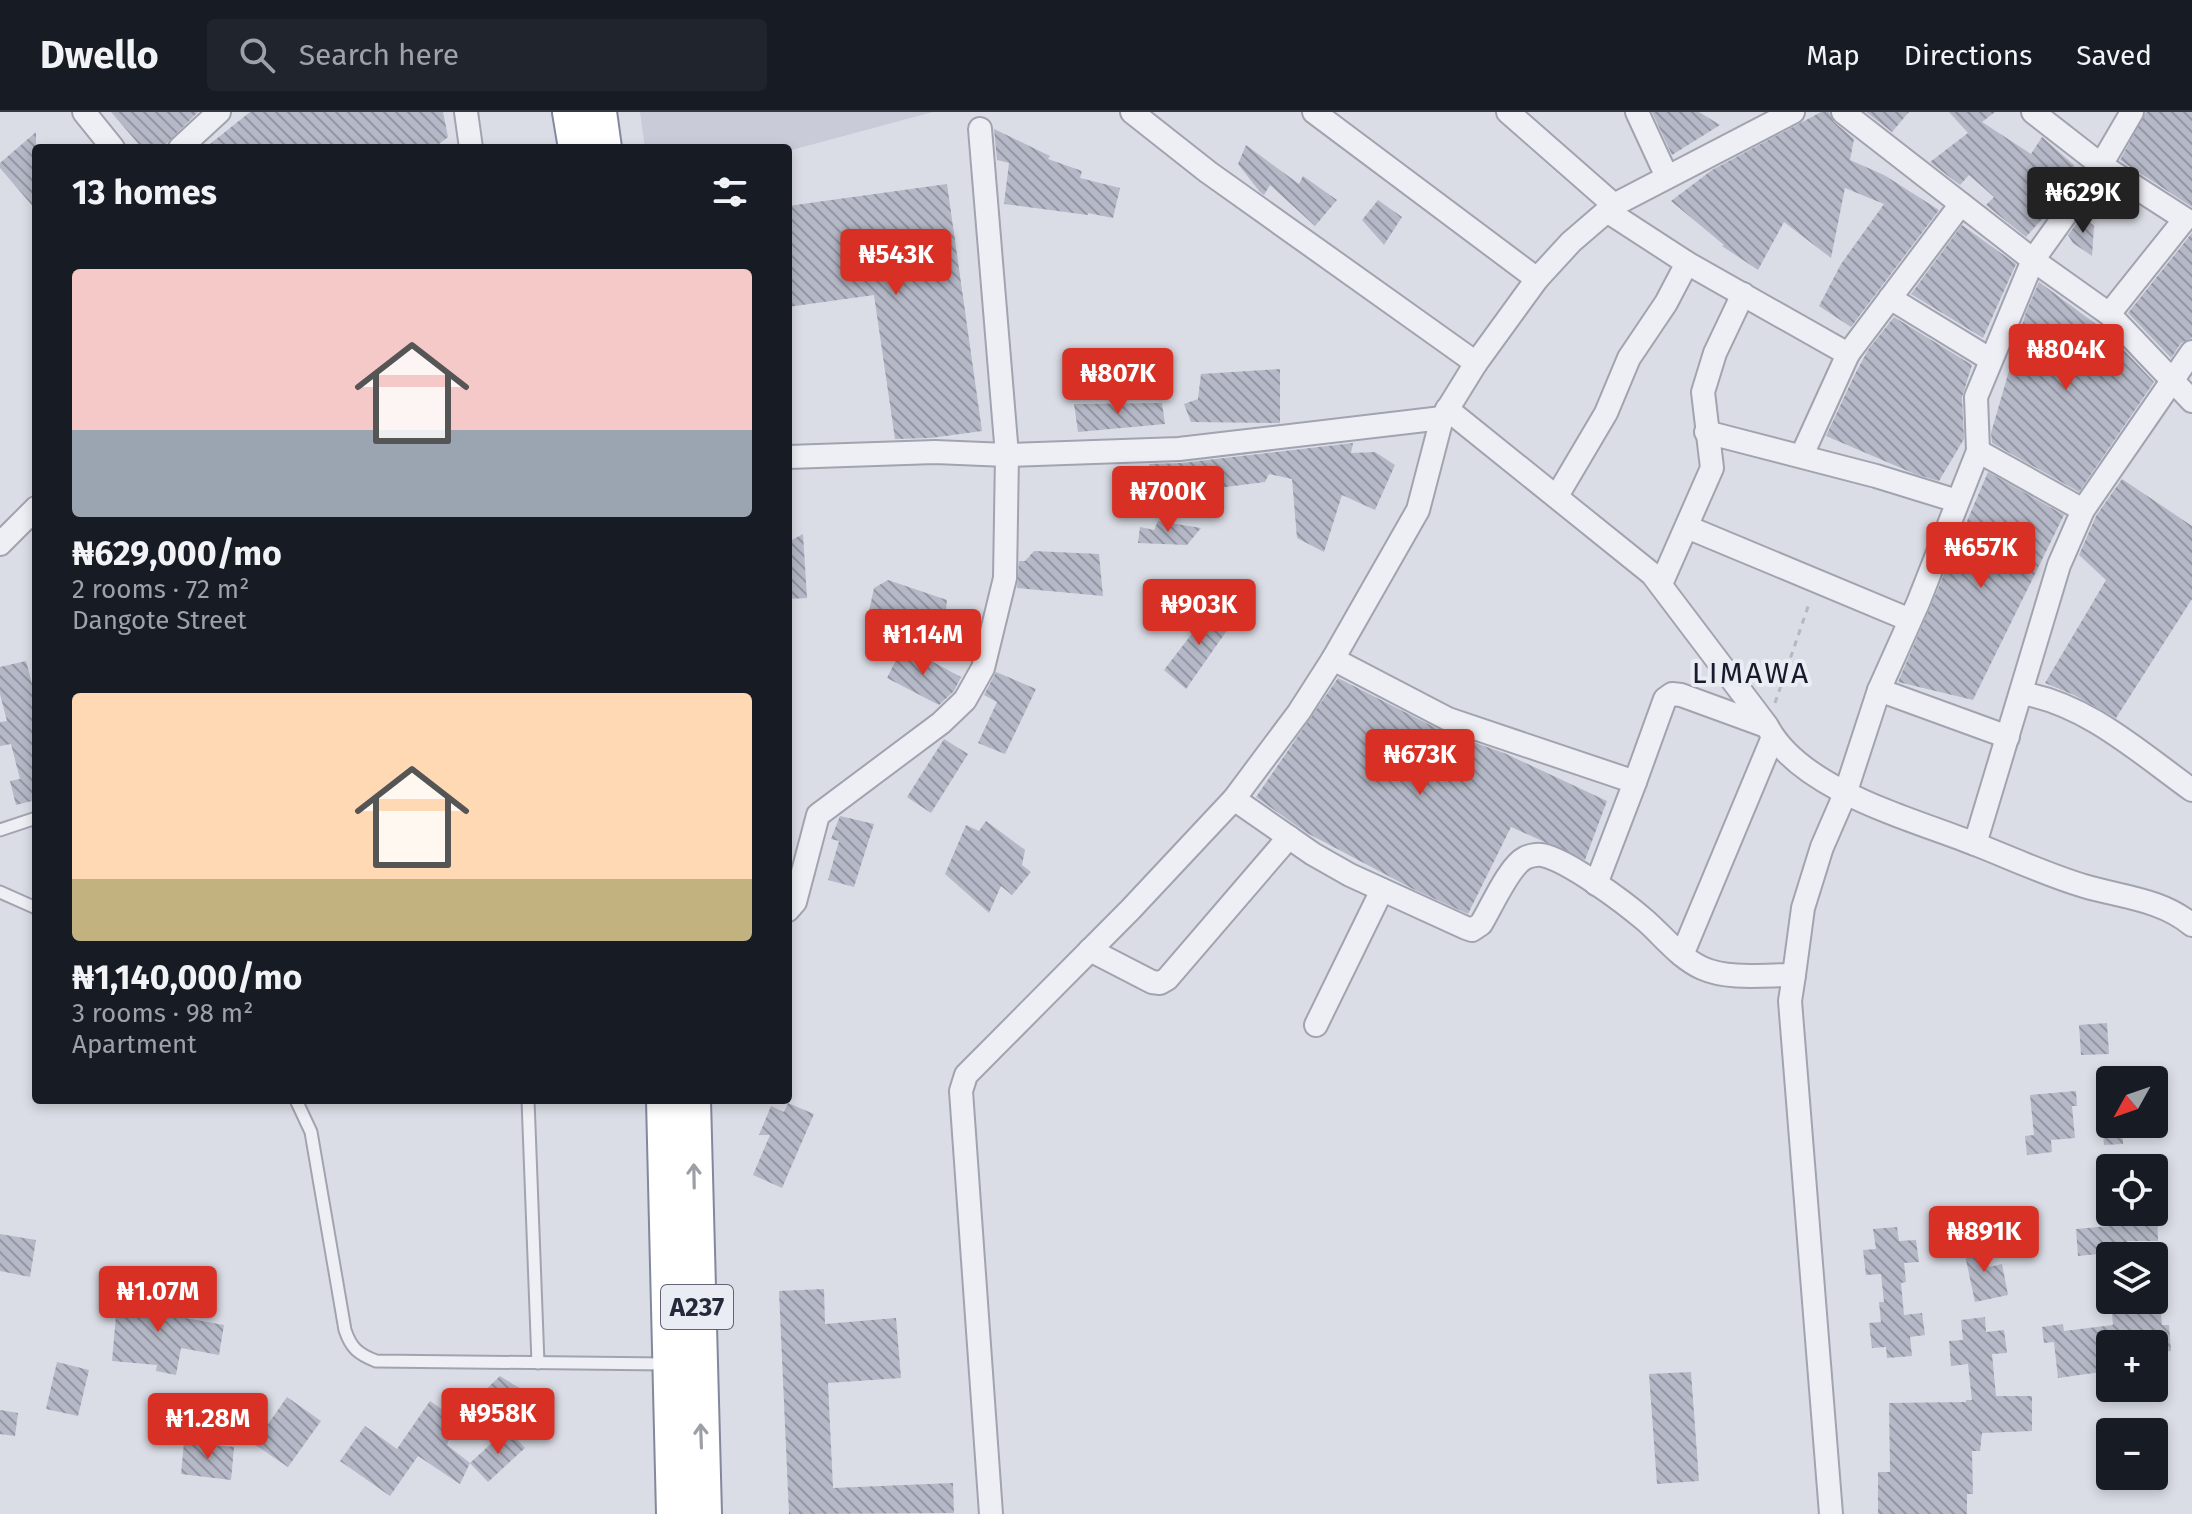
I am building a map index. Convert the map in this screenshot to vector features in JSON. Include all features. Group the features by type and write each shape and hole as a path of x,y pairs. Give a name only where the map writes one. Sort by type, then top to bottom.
{"highway":[{"path":"571,112 576,144"},
{"path":"598,112 602,144"},
{"name":"A237","path":"665,1104 675,1514"},
{"name":"A237","path":"692,1104 703,1514"}],"street":[{"path":"84,112 110,144"},
{"path":"184,144 219,112"},
{"path":"465,144 466,112"},
{"path":"1132,112 1208,172 1476,363"},
{"path":"1314,112 1537,279"},
{"path":"1508,112 1610,208 1687,263 1848,354"},
{"path":"1637,112 1667,177"},
{"path":"991,1514 961,1091 966,1075 1234,799 1299,712 1418,510 1444,413 1537,279 1571,242 1610,208 1793,112"},
{"path":"1843,112 2033,260 2109,314 2192,401"},
{"path":"2033,112 2101,165 2189,214 2109,314"},
{"path":"1831,1514 1790,1001 1803,908 1879,690 1978,451 1976,397 1991,360 2033,260 2101,165 2132,112"},
{"path":"792,905 818,815 941,723 965,700 983,668 1005,578 1007,455 980,129"},
{"path":"1802,455 1848,354 1961,204"},
{"path":"1557,496 1606,413 1629,358 1666,303 1687,263"},
{"path":"1661,584 1712,468 1703,392 1715,353 1743,294"},
{"path":"1890,298 1991,360"},
{"path":"1975,844 2059,565 2083,510 2192,352"},
{"path":"792,457 935,452 1007,455 1179,449 1444,413 1557,496 1661,584 1681,616 1770,732 1814,776 1845,794 2083,886 2160,905 2192,925"},
{"path":"1706,432 1802,455 1957,501"},
{"path":"1978,451 2083,510"},
{"path":"0,544 32,512"},
{"path":"1687,527 1910,620"},
{"path":"1333,659 1448,719 1635,782"},
{"path":"1879,690 2008,737"},
{"path":"2021,693 2045,697 2070,707 2111,731 2192,790"},
{"path":"1596,884 1665,699 1672,694 1681,695 1770,732"},
{"path":"1682,955 1770,732"},
{"path":"1234,799 1338,868 1472,930 1481,924 1516,864 1526,857 1540,854 1562,863 1596,884 1644,919 1700,968 1718,974 1794,975"},
{"path":"1090,950 1152,982 1160,983 1167,979 1289,837"},
{"path":"1316,1025 1382,890"}],"lane":[{"path":"0,830 32,819"},
{"path":"0,892 32,906"},
{"path":"298,1104 311,1132 345,1330 351,1348 376,1361 670,1364"},
{"path":"528,1104 538,1363"}],"path":[{"path":"1770,732 1817,582"}],"shaded area":[{"path":"640,112 933,112 792,150 792,144 644,144"}],"building":[{"path":"111,112 198,112 166,144 139,144"},
{"path":"250,112 443,112 448,137 439,144 210,144"},
{"path":"1652,112 1699,112 1720,125 1672,155"},
{"path":"1821,112 1829,112 1834,122 1854,139 1850,160 1884,175 1939,210 1851,327 1819,306 1841,264 1884,204 1845,188 1831,258 1784,222 1758,270 1722,246 1671,201 1712,170"},
{"path":"1866,112 1909,112 1892,132"},
{"path":"1949,112 1995,112 1982,122 2031,154 2042,137 2074,165 2074,170 2056,196 2060,199 2026,237 1986,205 1994,197 1969,175 1960,185 1930,162 1968,133"},
{"path":"2146,112 2192,112 2192,207 2120,160"},
{"path":"994,129 1050,156 1048,159 1082,171 1080,178 1120,188 1113,218 1004,204 1009,163 997,160"},
{"path":"36,132 36,144 32,144 32,205 0,168 0,163"},
{"path":"1246,145 1299,184 1303,176 1337,200 1315,226 1270,185 1264,195 1260,192 1238,164"},
{"path":"947,184 982,431 895,439 874,295 792,306 792,205"},
{"path":"1378,200 1402,217 1384,245 1362,220"},
{"path":"2082,216 2094,226 2092,256 2073,243 2068,235"},
{"path":"1962,225 2016,264 1983,338 1911,294"},
{"path":"2192,233 2192,338 2181,343 2171,358 2128,313"},
{"path":"2039,282 2108,333 2154,382 2079,492 1992,443 1991,433 2026,312"},
{"path":"1894,317 1972,365 1962,397 1964,439 1939,481 1826,436 1868,350"},
{"path":"1280,369 1280,423 1191,422 1184,404 1198,399 1201,374"},
{"path":"1162,403 1165,424 1078,432 1074,404"},
{"path":"1353,443 1351,453 1375,452 1395,465 1375,510 1342,495 1324,552 1297,538 1292,479 1269,474 1265,482 1155,496 1149,464 1181,463"},
{"path":"1988,472 2064,515 1973,700 1898,682"},
{"path":"2122,479 2192,526 2192,599 2116,718 2045,683 2106,580 2079,555 2096,516"},
{"path":"1158,521 1201,528 1187,545 1138,543 1140,527 1154,530"},
{"path":"803,534 807,598 792,599 792,540"},
{"path":"1034,551 1099,554 1103,596 1017,588 1019,561 1025,561"},
{"path":"888,580 947,600 944,627 869,611 874,588"},
{"path":"1214,605 1235,619 1186,689 1164,670"},
{"path":"903,646 961,677 954,691 939,705 887,678"},
{"path":"26,661 32,684 32,801 16,805 10,781 20,779 11,744 0,746 0,722 7,721 0,694 0,667"},
{"path":"996,672 1036,689 1005,754 978,743 997,702 984,695"},
{"path":"1338,678 1442,731 1504,753 1607,801 1585,860 1511,827 1468,914 1307,833 1256,797"},
{"path":"944,739 968,754 931,813 907,797"},
{"path":"840,816 874,824 854,887 828,880 839,841 831,839"},
{"path":"986,821 1025,850 1022,865 1031,872 1012,895 1001,886 989,913 945,874 966,825 979,831"},
{"path":"2107,1023 2109,1054 2081,1055 2079,1025"},
{"path":"2076,1091 2077,1106 2072,1106 2075,1138 2051,1140 2052,1152 2027,1155 2025,1136 2034,1135 2030,1095"},
{"path":"790,1104 814,1114 782,1188 753,1175 770,1135 759,1135 771,1106 784,1112"},
{"path":"2103,1138 2123,1138 2123,1144 2104,1145"},
{"path":"2157,1226 2158,1241 2096,1242 2096,1254 2078,1256 2076,1229"},
{"path":"1897,1227 1899,1241 1916,1240 1919,1262 1904,1263 1906,1282 1901,1283 1904,1315 1922,1313 1925,1335 1910,1337 1912,1356 1887,1358 1886,1347 1872,1348 1869,1323 1881,1322 1879,1302 1884,1302 1881,1274 1866,1275 1863,1250 1876,1249 1873,1229"},
{"path":"0,1234 36,1240 30,1277 0,1271"},
{"path":"1984,1242 1989,1267 2002,1264 2008,1295 1975,1302 1963,1246"},
{"path":"144,1276 141,1310 224,1325 219,1355 181,1348 176,1375 156,1371 157,1365 112,1361 118,1293"},
{"path":"824,1289 825,1324 896,1318 901,1378 828,1383 833,1488 953,1483 954,1513 789,1514 779,1291"},
{"path":"2112,1314 2161,1314 2162,1325 2169,1325 2171,1351 2168,1351 2168,1330 2096,1330 2096,1373 2058,1378 2054,1342 2044,1343 2042,1327 2063,1324 2064,1331 2113,1325"},
{"path":"1985,1317 1986,1332 2004,1330 2007,1353 1992,1354 1996,1396 2032,1396 2032,1431 1982,1433 1980,1451 1972,1451 1973,1494 1967,1494 1967,1514 1878,1514 1878,1472 1890,1472 1889,1403 1972,1400 1968,1364 1951,1366 1949,1341 1963,1340 1961,1320"},
{"path":"57,1362 89,1370 78,1416 46,1409"},
{"path":"1691,1372 1699,1481 1657,1484 1649,1374"},
{"path":"500,1376 529,1394 512,1423 475,1400"},
{"path":"287,1397 321,1421 288,1467 254,1444"},
{"path":"430,1401 456,1419 447,1445 470,1463 460,1484 418,1456 390,1496 340,1461 365,1426 397,1449"},
{"path":"0,1410 18,1413 15,1436 0,1434"},
{"path":"507,1429 525,1448 488,1482 470,1463"},
{"path":"184,1442 234,1447 231,1480 181,1474"}],"district":[{"name":"LIMAWA","path":"1751,673"}]}
